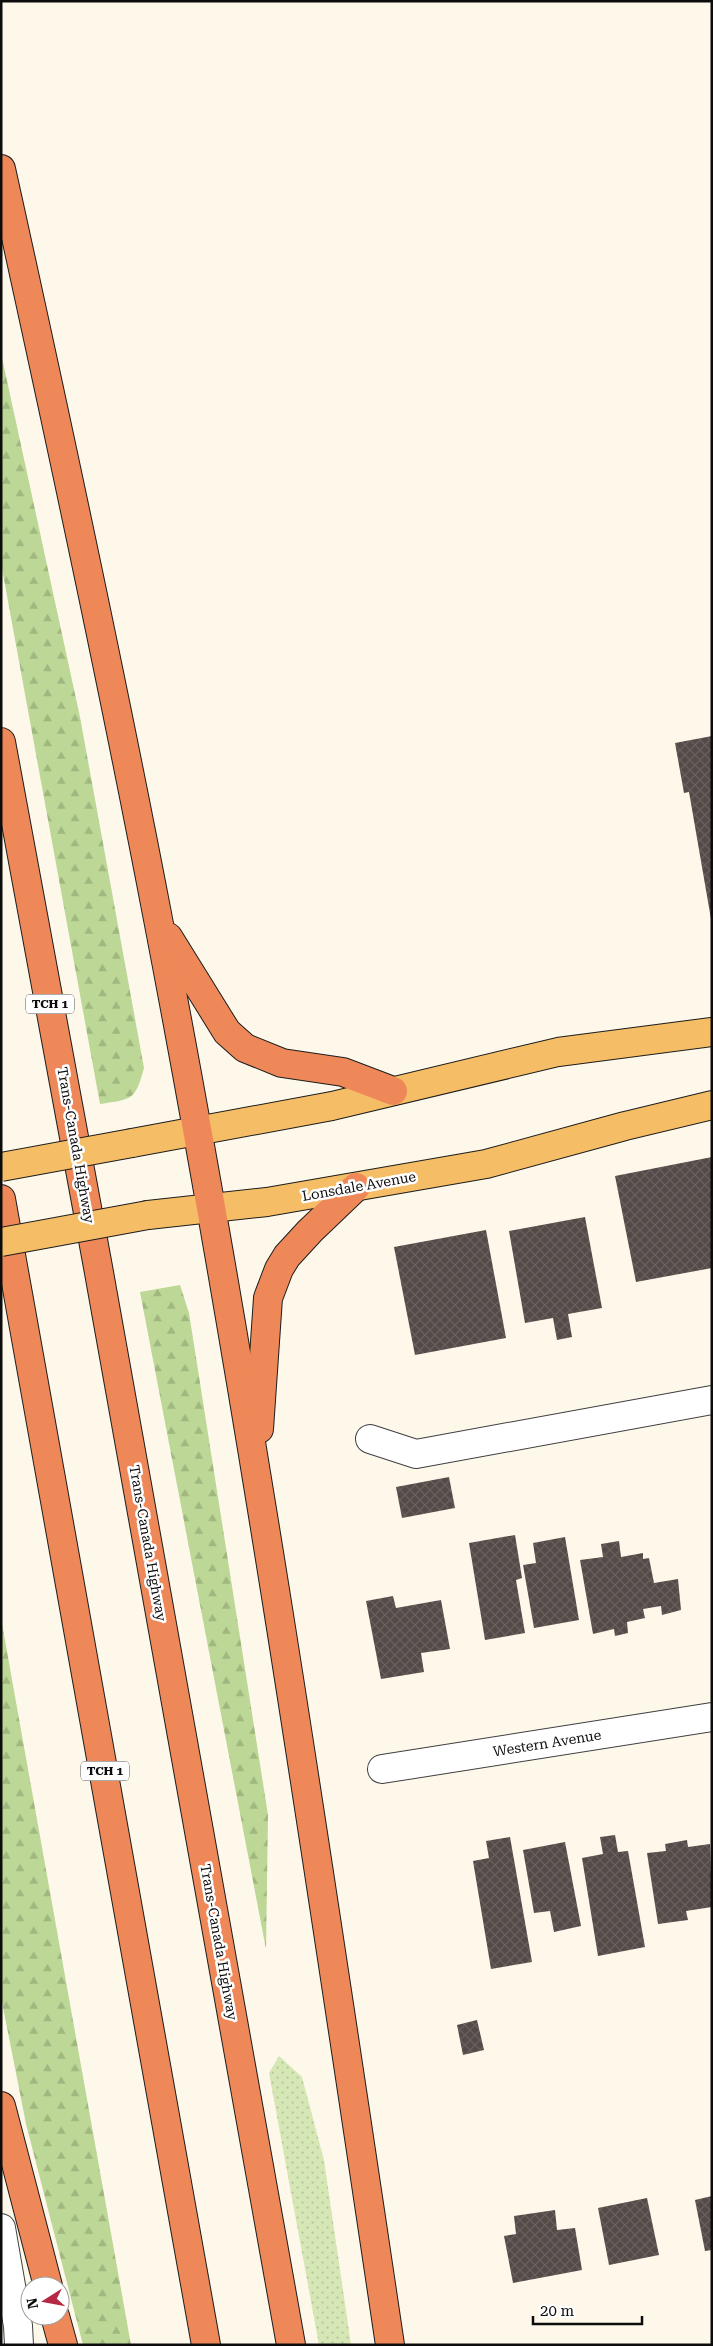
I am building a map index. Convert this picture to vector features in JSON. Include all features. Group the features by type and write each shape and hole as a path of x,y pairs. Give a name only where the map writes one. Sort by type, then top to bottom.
{"highway":[{"path":"1,169 116,704 197,1132 256,1473 305,1780 390,2345"},
{"name":"Trans-Canada Highway","path":"1,742 95,1248 291,2345"},
{"path":"158,921 227,1032 246,1048 282,1063 343,1072 393,1091"},
{"path":"256,1473 268,1298 279,1269 287,1256 356,1187"},
{"name":"TCH 1","path":"1,1198 206,2345"},
{"path":"1,2106 45,2276"},
{"path":"58,2326 63,2345"}],"main road":[{"path":"1,1167 332,1106 558,1052 712,1032"},
{"name":"Lonsdale Avenue","path":"1,1242 148,1215 267,1202 486,1164 625,1126 712,1105"}],"street":[{"path":"370,1439 416,1454 712,1400"},
{"name":"Western Avenue","path":"382,1769 712,1717"},
{"path":"1,2228 19,2345"}],"green space":[{"path":"1,353 80,717 144,1068 135,1093 126,1099 100,1104 1,563"},
{"path":"180,1285 189,1313 268,1815 266,1949 140,1292"},
{"path":"1,1618 131,2345 83,2345 70,2295 70,2276 65,2276 26,2124 1,1997"},
{"path":"279,2056 302,2077 324,2160 351,2345 319,2345 269,2073"}],"building":[{"path":"712,736 711,919 689,792 684,793 675,743"},
{"path":"712,1157 712,1268 636,1282 615,1176"},
{"path":"585,1217 602,1308 568,1314 572,1337 557,1340 553,1318 525,1323 509,1231"},
{"path":"486,1230 506,1338 415,1355 394,1247"},
{"path":"449,1477 455,1508 402,1518 396,1487"},
{"path":"515,1535 522,1578 516,1580 525,1633 485,1640 469,1543"},
{"path":"565,1537 579,1620 534,1628 523,1565 536,1563 533,1543"},
{"path":"619,1541 621,1557 643,1553 643,1559 649,1558 654,1583 678,1579 681,1610 662,1615 661,1606 643,1609 645,1618 627,1622 628,1633 615,1636 614,1629 593,1634 580,1560 603,1557 601,1544"},
{"path":"393,1596 396,1608 441,1600 450,1649 421,1653 424,1672 381,1679 366,1601"},
{"path":"615,1835 618,1852 628,1851 645,1947 598,1956 582,1858 603,1854 600,1837"},
{"path":"510,1837 532,1962 491,1969 473,1861 489,1858 486,1841"},
{"path":"687,1840 688,1847 710,1844 712,1907 686,1911 688,1920 658,1924 647,1853 666,1851 665,1844"},
{"path":"565,1842 581,1926 554,1932 550,1911 534,1913 523,1850"},
{"path":"477,2020 484,2050 463,2055 457,2025"},
{"path":"712,2196 712,2250 705,2251 695,2200"},
{"path":"647,2198 659,2255 609,2265 598,2208"},
{"path":"555,2210 557,2230 575,2228 582,2270 513,2283 504,2236 516,2234 514,2216"}]}
